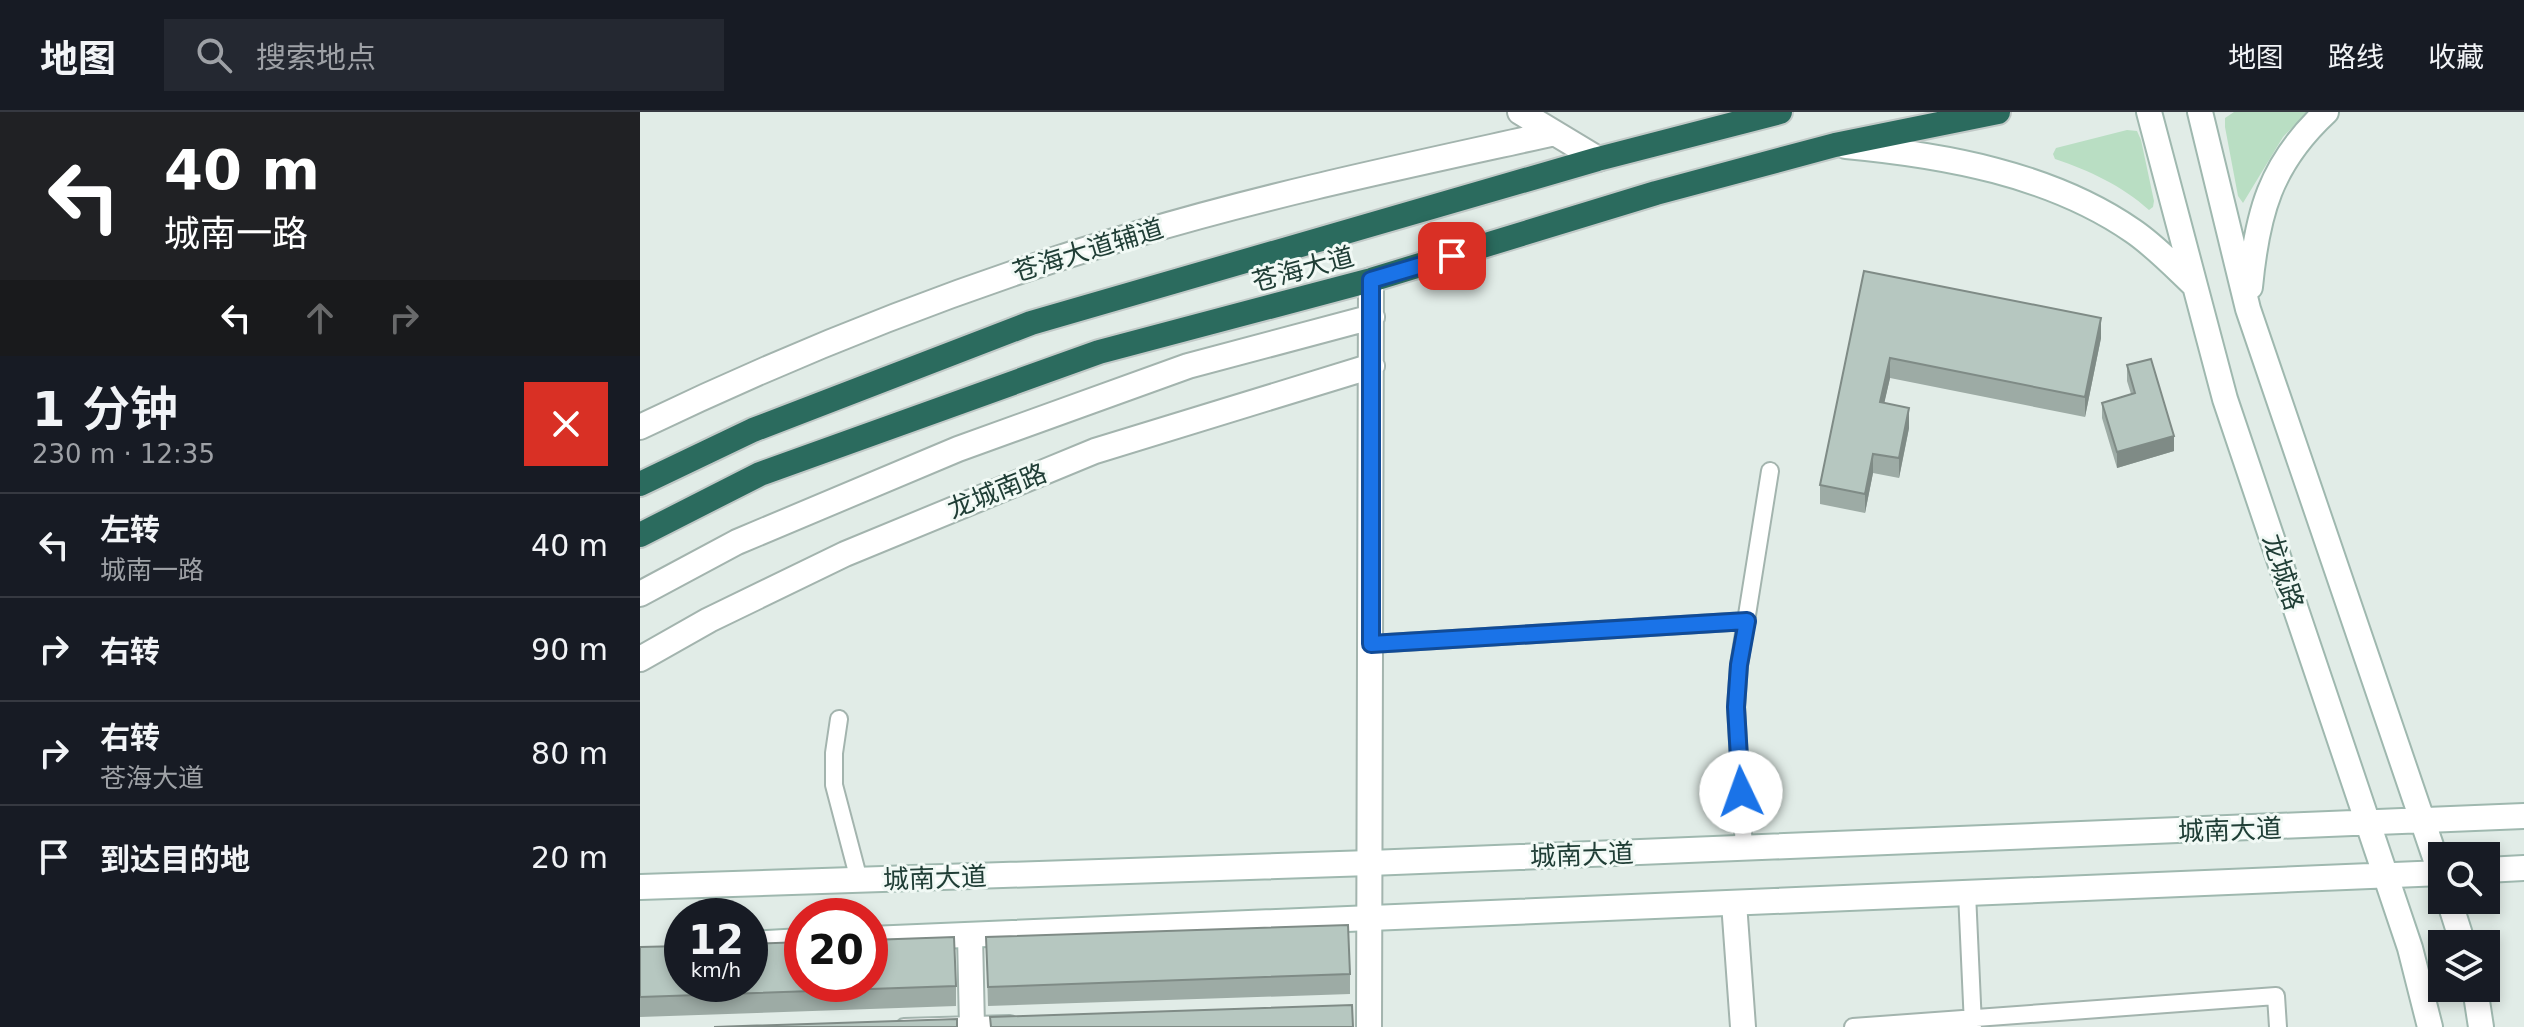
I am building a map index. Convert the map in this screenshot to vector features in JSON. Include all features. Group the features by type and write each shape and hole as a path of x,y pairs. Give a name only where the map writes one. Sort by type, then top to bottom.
{"highway":[{"name":"苍海大道","path":"640,484 753,430 1031,323 1598,159 1780,112"},
{"name":"苍海大道","path":"640,535 760,474 1099,352 1371,280 1656,193 1835,145 1998,112"}],"main road":[{"path":"1520,112 1598,159"},
{"name":"龙城路","path":"2149,112 2230,414 2410,948 2430,1027"},
{"name":"龙城路","path":"2200,112 2248,309 2431,842"},
{"path":"2248,309 2258,223 2270,185 2289,151 2326,112"},
{"name":"苍海大道辅道","path":"640,427 727,385 972,287 1108,243 1347,179 1555,133"},
{"path":"1835,145 1909,153 2033,182 2096,208 2134,231 2194,285"},
{"path":"1364,1019 1371,918 1371,280"},
{"path":"640,594 737,542 958,449 1188,366 1372,317"},
{"name":"龙城南路","path":"640,659 709,620 845,554 1095,451 1372,366"},
{"name":"城南大道","path":"640,887 1744,849 2524,816"},
{"path":"2500,869 2524,868"},
{"name":"城南大道","path":"888,938 2428,874"},
{"path":"1734,903 1743,1027"},
{"path":"970,935 972,1026"},
{"path":"2477,1002 2481,1027"}],"lane":[{"path":"1744,849 1736,707 1739,665 1770,471"},
{"path":"1371,644 1747,621"},
{"path":"839,719 834,753 834,785 859,880"},
{"path":"1967,893 1973,1022"},
{"path":"1853,1027 1973,1022 2276,996 2278,1027"},
{"path":"904,1027 1020,1024"}],"green space":[{"path":"2234,112 2307,112 2283,137 2243,203 2238,196 2225,127 2225,118"},
{"path":"2127,130 2137,131 2141,140 2154,201 2149,210 2116,186 2055,159 2053,154 2056,148"}],"building":[{"path":"1864,271 2101,318 2085,397 1890,358 1880,402 1909,408 1899,458 1873,454 1865,494 1820,485"},
{"path":"2151,359 2174,436 2117,452 2102,403 2135,393 2127,365"},
{"path":"1348,925 1350,974 988,987 986,937"},
{"path":"954,937 956,986 888,988 888,939"},
{"path":"768,943 784,943 784,992 768,993"},
{"path":"664,946 664,996 640,997 640,947"},
{"path":"1352,1005 1353,1027 991,1027 990,1017"},
{"path":"957,1019 957,1027 714,1027"}],"route":[{"path":"1452,256 1371,280 1371,644 1747,621 1736,707 1741,792"}]}
